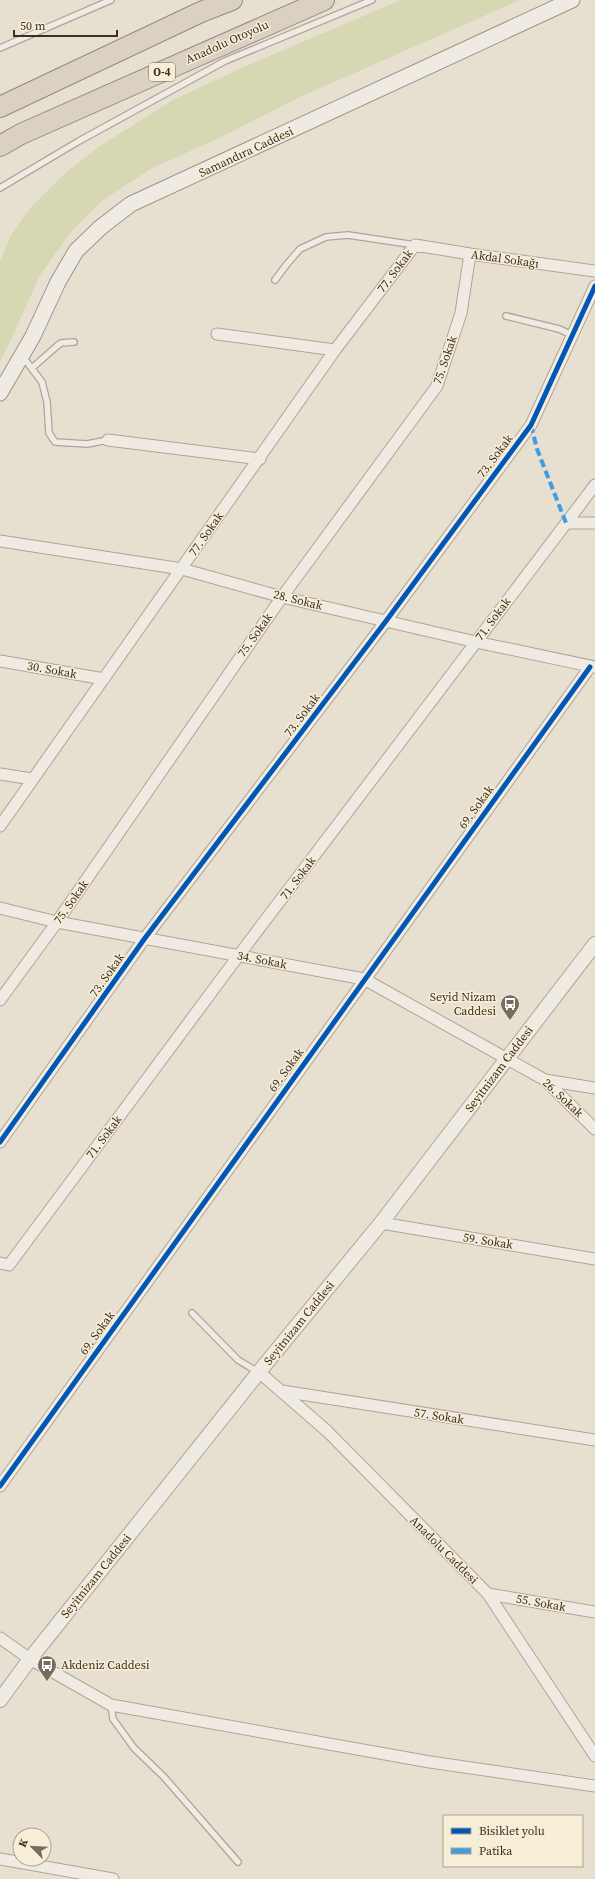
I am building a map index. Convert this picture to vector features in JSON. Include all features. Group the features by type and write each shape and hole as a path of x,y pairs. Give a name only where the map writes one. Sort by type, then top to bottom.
{"highway":[{"path":"0,107 200,12 232,0"},
{"name":"Anadolu Otoyolu","path":"0,146 21,134 324,0"}],"main road":[{"name":"Samandıra Caddesi","path":"0,393 22,355 58,282 76,251 102,227 131,204 572,0"}],"street":[{"name":"Akdal Sokağı","path":"416,245 595,271"},
{"name":"77. Sokak","path":"0,826 260,459 335,350 416,245"},
{"name":"75. Sokak","path":"0,1000 57,922 282,597 437,386 461,314 470,254"},
{"name":"73. Sokak","path":"0,1142 145,938 386,621 531,424 595,286"},
{"path":"217,334 335,350"},
{"path":"108,440 260,459"},
{"name":"71. Sokak","path":"0,1263 9,1265 239,955 595,485"},
{"path":"566,523 595,523"},
{"name":"28. Sokak","path":"0,541 182,569 282,597 592,667"},
{"name":"30. Sokak","path":"0,662 104,679"},
{"name":"69. Sokak","path":"0,1486 364,979 592,667"},
{"path":"0,774 32,779"},
{"name":"34. Sokak","path":"0,908 57,922 364,979 508,1058"},
{"name":"Seyitnizam Caddesi","path":"0,1700 30,1659 259,1372 381,1223 595,944"},
{"name":"26. Sokak","path":"508,1058 545,1080 595,1128"},
{"path":"545,1080 595,1088"},
{"name":"59. Sokak","path":"381,1223 595,1259"},
{"name":"Anadolu Caddesi","path":"259,1372 327,1431 488,1594 595,1756"},
{"name":"57. Sokak","path":"282,1391 595,1440"},
{"name":"55. Sokak","path":"488,1594 595,1612"},
{"path":"0,1638 30,1659 111,1705 430,1762 595,1786"},
{"path":"0,1859 113,1879"}],"lane":[{"path":"0,48 111,0"},
{"path":"0,188 79,141 225,61 372,0"},
{"path":"275,280 286,264 300,249 326,237 348,235 416,245"},
{"path":"506,316 559,329 572,335"},
{"path":"32,368 61,343 74,342"},
{"path":"22,355 42,382 45,391 49,433 55,442 87,444 108,440"},
{"path":"192,1313 238,1360 259,1372"},
{"path":"111,1705 113,1719 134,1748 164,1777 238,1862"}],"green space":[{"path":"401,0 520,0 300,97 215,140 152,168 102,201 71,232 40,275 0,361 0,261 10,237 30,208 64,174 100,146 173,100 237,70"}],"marked path":[{"path":"531,425 537,449 566,523"}],"cycle path":[{"path":"0,1142 145,938 386,621 531,425 595,286"},
{"path":"0,1486 590,667"}],"place":[{"name":"Seyid Nizam Caddesi","path":"510,1021"},
{"name":"Akdeniz Caddesi","path":"47,1682"}]}
